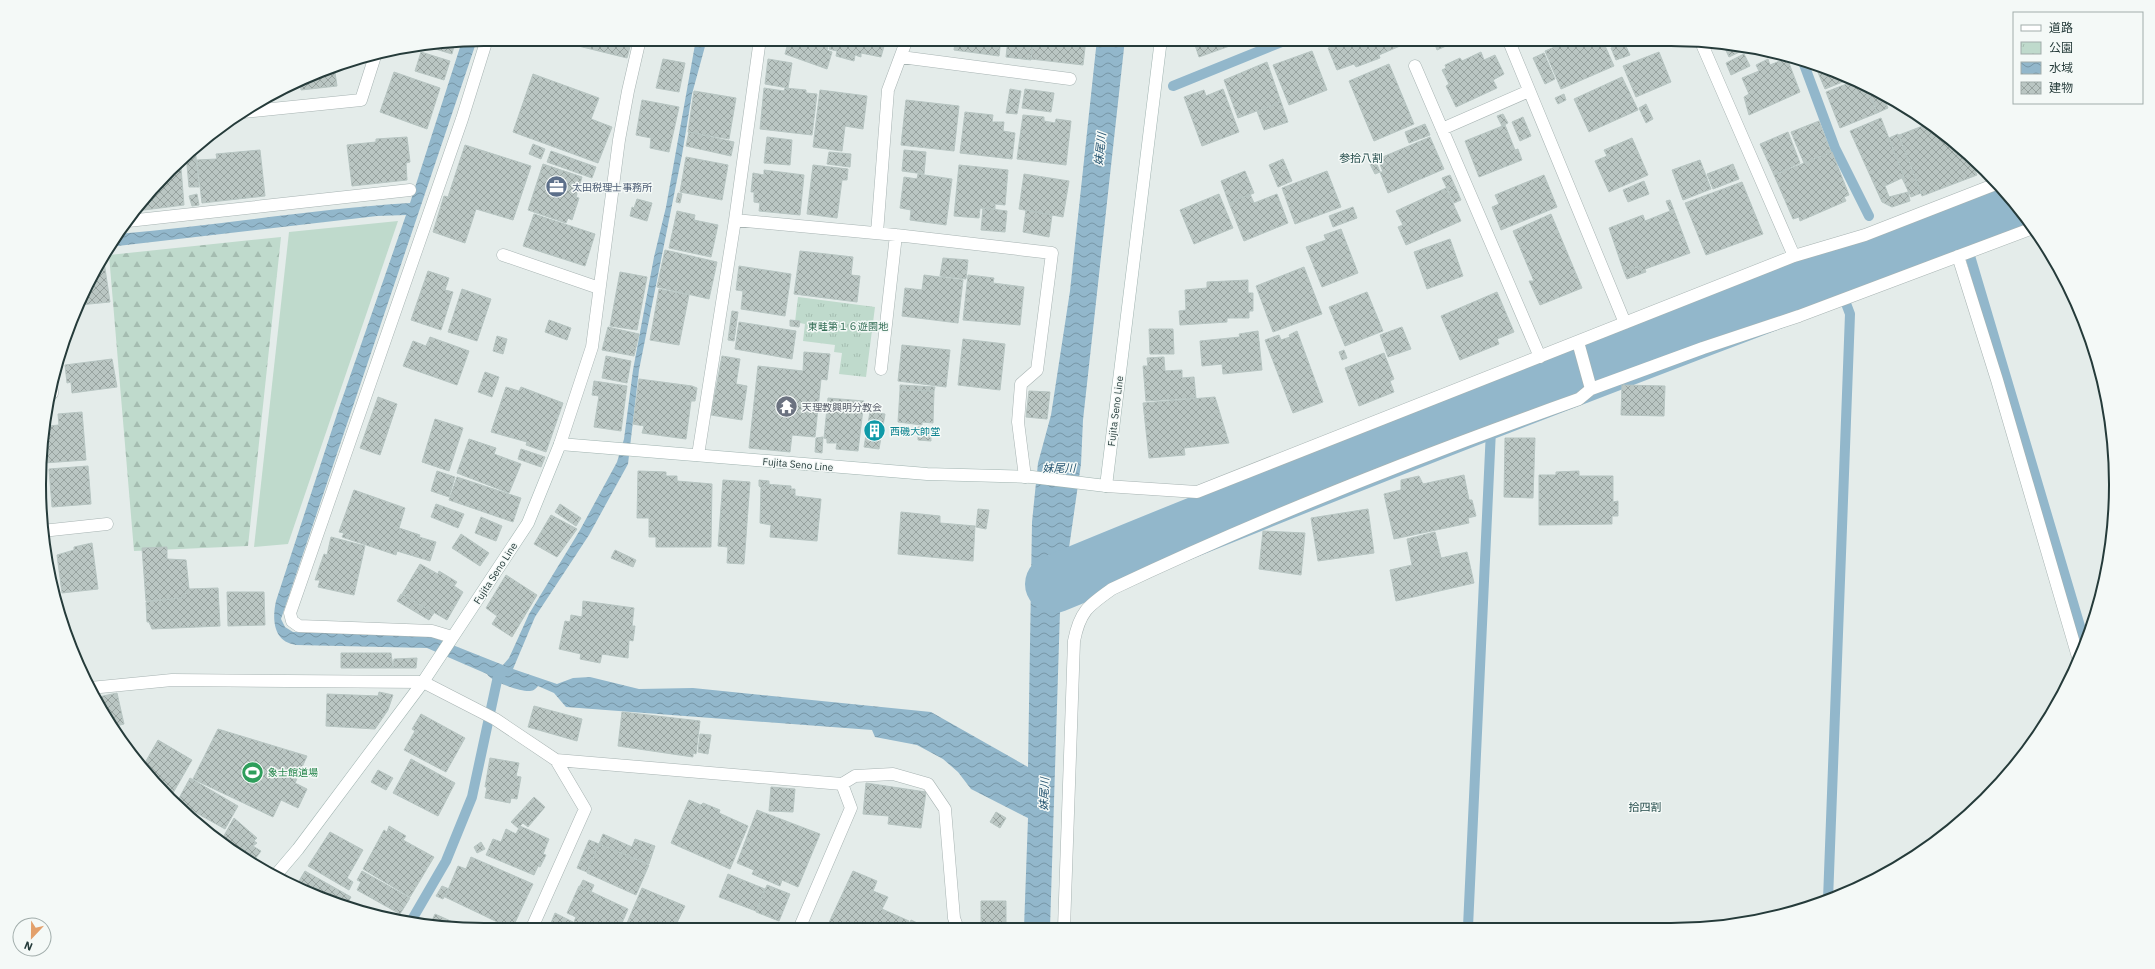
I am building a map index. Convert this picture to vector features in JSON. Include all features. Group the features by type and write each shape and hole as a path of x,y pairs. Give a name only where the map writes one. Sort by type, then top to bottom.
{"street":[{"path":"451,639 432,630 299,626 292,621 290,613 462,119 485,46"},
{"path":"560,444 592,347 622,126 639,46"},
{"path":"698,455 735,220 759,46"},
{"path":"877,233 888,90 905,46"},
{"name":"Fujita Seno Line","path":"279,871 298,849 423,682 528,523 560,444 927,474 1029,477 1106,486 1160,46"},
{"path":"1511,46 1625,323"},
{"path":"1703,47 1794,256"},
{"path":"901,57 1070,79"},
{"path":"256,111 361,100 374,60"},
{"path":"1415,66 1540,357"},
{"path":"1442,129 1529,91"},
{"path":"1106,486 1197,492 1794,256 1865,235 1992,186"},
{"path":"135,220 410,190"},
{"path":"735,220 877,233 1052,253 1037,370 1021,384 1018,422 1029,477"},
{"path":"1064,923 1074,640 1077,626 1083,613 1112,589 1168,562 1253,525 1484,432 1579,399 1590,386 1844,300 2027,230"},
{"path":"881,369 896,235"},
{"path":"1965,254 1997,380 2076,651"},
{"path":"503,255 599,288"},
{"path":"1578,342 1590,386"},
{"path":"49,530 107,524"},
{"path":"96,687 172,680 423,682 477,709 495,719 556,760 585,809 534,923"},
{"path":"556,760 842,784 855,776 893,774 928,784 945,809 954,918 956,923"},
{"path":"802,923 852,808 842,784"}],"green space":[{"path":"398,221 288,544 254,547 289,232"},
{"path":"281,237 248,546 134,551 109,258 111,255"},
{"name":"東畦第１６遊園地","path":"798,297 875,307 866,377 839,374 842,353 834,352 835,345 803,341 805,324 795,322"}],"water":[{"name":"妹尾川","path":"475,46 281,619 285,627 293,632 430,636 503,665 509,658 529,614 580,530 617,462 624,439 633,370 654,257 666,207 695,46 705,46 692,94 682,155 639,370 628,464 589,535 535,617 513,669 557,684 573,678 590,677 639,689 693,688 931,712 1028,767 1032,522 1038,463 1051,415 1070,291 1096,46 1124,46 1083,420 1081,464 1060,611 1050,923 1024,923 1028,818 971,789 958,772 943,759 917,745 875,737 872,730 566,707 554,693 538,686 534,690 526,691 507,686 487,674 427,648 296,645 288,643 279,635 276,629 274,615 276,601 339,408 406,215 377,216 117,246 126,233 337,209 410,203 460,47"}],"building":[{"path":"578,46 630,46 627,58"},
{"path":"787,46 828,46 827,50 832,52 827,69 785,54"},
{"path":"830,46 884,46 881,57 861,53 861,57 855,55 854,61 836,56 837,51 829,49"},
{"path":"955,46 1000,46 999,56 954,50"},
{"path":"1007,46 1032,46 1031,60 1006,57"},
{"path":"1032,46 1085,46 1083,65 1031,59"},
{"path":"1195,46 1230,46 1199,57"},
{"path":"1334,46 1400,46 1379,55 1380,58 1356,67 1354,64 1337,70 1328,48"},
{"path":"1436,46 1446,46 1437,50"},
{"path":"1557,46 1605,46 1614,66 1561,89 1545,51"},
{"path":"1615,46 1626,46 1630,55 1616,60 1611,48"},
{"path":"454,47 452,54 436,49"},
{"path":"1726,50 1740,52 1729,57"},
{"path":"1312,51 1327,90 1289,105 1273,65"},
{"path":"421,52 450,61 444,80 415,71"},
{"path":"1481,52 1484,60 1495,55 1504,74 1493,80 1497,88 1456,107 1446,86 1449,84 1442,70 1446,68 1445,65 1460,58 1462,61"},
{"path":"1659,52 1671,82 1636,97 1623,66"},
{"path":"1544,53 1555,79 1545,84 1533,58"},
{"path":"1744,54 1750,66 1731,75 1726,63"},
{"path":"663,59 685,63 679,92 656,88"},
{"path":"768,59 792,63 788,88 765,84"},
{"path":"1768,59 1770,65 1781,60 1789,62 1800,92 1749,115 1744,97 1749,94 1742,78 1759,71 1756,65"},
{"path":"1267,62 1281,102 1238,118 1224,80"},
{"path":"1389,64 1414,124 1374,141 1349,81"},
{"path":"1818,71 1844,82 1825,89"},
{"path":"335,72 337,86 301,90 301,87"},
{"path":"394,72 440,88 427,129 380,112"},
{"path":"533,74 599,98 591,119 612,127 598,163 513,132"},
{"path":"1622,77 1638,110 1589,132 1574,99"},
{"path":"1848,83 1870,94 1877,113 1840,128 1826,92"},
{"path":"764,88 784,91 785,88 806,90 806,93 817,94 812,135 760,129"},
{"path":"1010,89 1021,91 1017,114 1006,113"},
{"path":"1025,89 1054,93 1051,112 1022,108"},
{"path":"1223,89 1239,132 1202,146 1184,97 1204,90 1206,96"},
{"path":"820,90 867,96 863,129 845,126 842,151 813,147"},
{"path":"694,91 736,98 729,139 688,132"},
{"path":"1564,94 1566,100 1558,104 1555,98"},
{"path":"1870,94 1886,103 1888,108 1877,113"},
{"path":"642,100 679,107 669,152 650,148 651,138 636,135"},
{"path":"906,100 959,106 954,151 901,145"},
{"path":"1281,102 1288,122 1264,130 1257,111"},
{"path":"1646,104 1653,119 1646,123 1639,108"},
{"path":"965,112 993,115 992,122 1004,122 1003,131 1015,133 1012,159 960,153"},
{"path":"1503,114 1508,123 1502,126 1497,116"},
{"path":"1023,115 1044,117 1044,121 1055,123 1056,119 1071,121 1066,165 1017,159"},
{"path":"1523,117 1531,136 1520,141 1512,122"},
{"path":"1881,118 1904,177 1885,186 1889,197 1908,192 1910,201 1892,207 1882,202 1850,131"},
{"path":"1819,121 1831,152 1804,163 1791,132"},
{"path":"1425,124 1430,135 1409,143 1405,132"},
{"path":"1505,125 1515,150 1518,149 1522,160 1479,177 1465,141"},
{"path":"1922,126 1960,155 1974,168 1977,175 1922,196 1899,135"},
{"path":"689,132 734,142 731,156 686,146"},
{"path":"1788,132 1800,163 1774,175 1760,144"},
{"path":"1898,134 1921,193 1911,197 1902,178 1904,177 1889,138"},
{"path":"407,137 410,162 406,163 407,180 352,186 347,145 376,142 376,139"},
{"path":"767,137 792,140 790,165 764,163"},
{"path":"1430,137 1444,169 1388,193 1380,172 1383,172 1378,159"},
{"path":"1632,138 1648,175 1609,192 1595,161 1607,156 1604,150"},
{"path":"533,144 545,149 541,159 529,154"},
{"path":"465,145 531,166 513,220 476,209 465,243 433,232 444,196 448,197"},
{"path":"260,150 265,196 202,203 197,160 217,159 216,154"},
{"path":"904,150 926,152 924,174 902,171"},
{"path":"551,151 596,167 592,178 547,162"},
{"path":"829,152 851,154 850,167 827,164"},
{"path":"1832,152 1849,195 1844,197 1846,201 1800,221 1799,217 1793,219 1774,175"},
{"path":"196,154 199,187 189,187 187,162"},
{"path":"686,157 728,165 722,200 680,192"},
{"path":"1283,159 1292,181 1278,187 1269,165"},
{"path":"1700,160 1711,189 1683,200 1672,170"},
{"path":"1376,162 1380,172 1375,174 1370,164"},
{"name":"太田税理士事務所","path":"543,164 582,177 576,197 579,198 572,220 568,218 566,223 528,210"},
{"path":"1733,164 1739,179 1713,189 1707,174"},
{"path":"813,165 848,169 847,180 842,180 837,218 807,214"},
{"path":"959,165 1008,170 1005,205 995,204 995,209 980,208 979,218 954,216"},
{"path":"181,168 184,205 143,210 155,195"},
{"path":"764,170 804,175 800,215 759,211 760,203 754,202 754,192 751,192 753,173 764,175"},
{"path":"1245,171 1254,193 1229,203 1221,181"},
{"path":"1327,171 1341,207 1295,224 1282,188"},
{"path":"918,174 952,179 946,225 910,220 911,210 900,208 904,177 917,179"},
{"path":"1024,174 1069,181 1063,217 1019,209"},
{"path":"1450,175 1461,200 1454,203 1442,178"},
{"path":"1544,175 1557,207 1501,230 1492,207 1499,204 1495,195"},
{"path":"1644,181 1649,194 1628,202 1623,190"},
{"path":"1742,182 1763,234 1706,255 1685,203"},
{"path":"1446,188 1461,221 1406,245 1398,227 1403,225 1396,211"},
{"path":"678,193 682,194 680,203 676,202"},
{"path":"197,194 199,205 192,206 189,196"},
{"path":"1219,194 1233,228 1194,244 1180,210"},
{"path":"1250,194 1254,203 1277,194 1288,223 1244,241 1229,203"},
{"path":"637,199 652,203 647,221 630,216 632,207 634,208"},
{"path":"1670,200 1690,253 1645,269 1646,272 1643,273 1640,266 1624,272 1609,228 1643,215 1645,221 1670,211 1666,201"},
{"path":"1353,207 1357,218 1333,227 1329,216"},
{"path":"983,208 1007,211 1005,232 981,230"},
{"path":"1026,210 1052,215 1049,237 1023,232"},
{"path":"677,211 695,215 694,220 718,225 711,257 669,248"},
{"path":"534,214 595,234 585,266 523,246"},
{"path":"1551,214 1582,288 1540,305 1529,281 1534,281 1513,231"},
{"path":"1341,229 1358,273 1322,287 1306,247 1326,240 1324,235"},
{"path":"1450,239 1463,276 1427,289 1414,252"},
{"path":"665,250 717,262 709,299 657,287"},
{"path":"800,251 853,257 851,275 860,276 857,302 794,294"},
{"path":"943,258 968,260 966,279 940,276"},
{"path":"105,266 110,302 85,304"},
{"path":"739,266 791,274 785,316 741,309 743,291 736,290"},
{"path":"1640,266 1643,273 1627,279 1624,272"},
{"path":"1304,267 1322,314 1273,332 1256,286"},
{"path":"428,271 449,278 445,290 453,292 441,330 411,320"},
{"path":"620,272 647,277 637,330 610,326"},
{"path":"924,275 963,280 958,323 902,316 905,288 922,290"},
{"path":"968,275 994,278 993,283 1024,287 1020,325 963,320"},
{"path":"1248,280 1248,293 1253,293 1253,311 1249,311 1249,318 1227,318 1227,322 1180,325 1179,311 1186,310 1185,290 1207,288 1207,282"},
{"path":"462,289 491,299 477,341 448,332"},
{"path":"659,289 689,295 679,345 650,340"},
{"path":"1367,292 1383,331 1345,346 1329,307"},
{"path":"1497,292 1514,332 1497,339 1499,344 1460,360 1441,316"},
{"path":"732,311 738,312 734,341 728,340"},
{"path":"549,320 571,328 567,340 545,332"},
{"path":"790,320 800,321 799,327 790,326"},
{"path":"739,322 796,331 792,359 735,349"},
{"path":"608,327 639,334 634,356 602,350"},
{"path":"1402,327 1411,349 1388,357 1380,335"},
{"path":"1149,329 1173,329 1174,354 1150,354"},
{"path":"1258,331 1262,370 1223,374 1222,364 1202,366 1200,341 1240,337 1239,334"},
{"path":"1297,331 1323,402 1293,413 1265,340 1279,335 1281,340 1290,337 1289,335"},
{"path":"497,336 507,339 503,354 493,351"},
{"path":"430,337 469,351 457,385 403,366 413,341 426,346"},
{"path":"963,339 1005,344 1000,390 958,385"},
{"path":"902,345 950,350 946,387 898,381"},
{"path":"1344,350 1347,358 1342,360 1339,352"},
{"name":"天理教興明分教会","path":"804,352 830,354 827,380 821,379 815,437 792,435 790,452 749,448 758,366 803,371"},
{"path":"1384,353 1394,379 1390,381 1394,392 1359,406 1345,368"},
{"path":"606,356 631,361 627,383 602,378"},
{"path":"722,356 740,359 736,384 747,386 742,420 711,415"},
{"path":"1164,357 1165,371 1182,370 1182,378 1194,377 1196,398 1146,401 1143,366 1148,366 1147,358"},
{"path":"112,359 117,387 72,393 71,382 67,383 65,365"},
{"path":"485,372 499,377 492,397 478,392"},
{"path":"639,379 692,386 697,388 695,401 691,401 686,439 642,433 644,426 633,424"},
{"path":"594,381 627,386 621,431 594,427 599,396 592,395"},
{"path":"900,385 935,387 934,391 900,390"},
{"path":"1622,385 1665,386 1664,416 1621,415"},
{"path":"506,387 519,391 521,387 563,403 546,452 526,445 527,442 491,432"},
{"path":"900,390 934,391 933,423 922,422 922,425 898,422"},
{"path":"1029,391 1050,392 1047,419 1026,417"},
{"path":"378,397 397,404 380,455 360,448"},
{"path":"1215,397 1229,443 1184,448 1185,455 1149,458 1143,403"},
{"path":"828,398 864,401 858,451 836,449 837,443 827,443 827,439 824,438"},
{"path":"82,412 86,460 47,463 50,426 59,425 58,414"},
{"name":"西磯大帥堂","path":"870,412 885,414 879,449 864,447"},
{"path":"435,419 463,428 449,471 422,462"},
{"path":"918,427 931,428 931,441 918,440"},
{"path":"823,437 822,453 815,452 816,438"},
{"path":"1505,438 1535,438 1533,498 1504,497"},
{"path":"469,439 496,448 494,454 521,464 509,493 457,473"},
{"path":"521,449 545,457 541,467 518,459"},
{"path":"88,466 91,504 52,507 49,469"},
{"path":"437,471 455,477 449,497 431,491"},
{"path":"638,471 666,472 666,476 677,476 677,481 712,484 711,547 656,547 656,537 649,537 649,518 637,518"},
{"path":"1579,471 1579,476 1613,476 1613,502 1618,501 1618,516 1612,516 1612,524 1539,525 1539,475 1556,475 1556,472"},
{"path":"1464,475 1469,500 1472,500 1476,516 1468,518 1469,523 1394,539 1384,494 1401,490 1401,480 1419,476 1423,484"},
{"path":"457,477 521,498 513,522 449,500"},
{"path":"723,480 750,482 744,564 727,563 728,547 718,546"},
{"path":"759,480 769,481 769,484 765,484 761,488 759,486"},
{"path":"765,484 791,486 791,489 795,489 795,496 821,499 817,541 770,537 771,525 760,523 761,488"},
{"path":"354,490 405,508 399,528 420,535 419,537 436,542 430,561 397,551 396,555 342,537 344,533 339,532"},
{"path":"436,504 464,514 458,528 431,517"},
{"path":"560,504 581,518 576,526 555,512"},
{"path":"978,509 989,510 986,529 976,527"},
{"path":"1368,509 1374,553 1318,561 1311,518"},
{"path":"901,512 940,516 940,523 975,526 973,561 898,554"},
{"path":"551,515 577,529 557,557 534,544"},
{"path":"481,517 502,526 496,541 475,533"},
{"path":"1263,531 1305,533 1301,575 1259,569"},
{"path":"1435,532 1441,558 1467,552 1474,583 1396,601 1390,570 1412,565 1407,539"},
{"path":"461,534 489,553 480,566 452,548"},
{"path":"331,537 365,546 354,595 318,587 320,580 315,580 324,554 327,555"},
{"path":"92,543 98,589 62,593 57,555 74,550 74,547"},
{"path":"167,547 167,559 186,560 189,589 182,598 146,601 142,548"},
{"path":"615,550 636,560 633,567 611,558"},
{"path":"420,564 438,574 439,571 457,582 454,586 463,592 447,620 402,594"},
{"path":"506,575 537,595 512,637 492,624 497,616 486,608"},
{"path":"218,588 220,626 152,629 149,622 147,622 146,602 182,598 189,589"},
{"path":"227,592 264,592 265,625 228,626"},
{"path":"401,594 434,613 429,620 397,601"},
{"path":"583,601 634,608 632,626 635,626 633,641 629,640 628,658 602,654 600,663 580,659 581,654 559,649 565,621 570,622 571,615 582,617"},
{"path":"341,653 391,653 393,668 341,668"},
{"path":"417,658 416,668 393,668 394,659"},
{"path":"379,692 393,695 388,710 375,729 326,726 327,694 378,696"},
{"path":"117,693 124,724 118,725 101,696"},
{"path":"534,706 582,719 577,741 528,727"},
{"path":"622,712 700,721 696,754 693,753 693,757 618,746"},
{"path":"421,714 465,738 446,772 404,750 415,731 412,729"},
{"path":"218,729 307,756 295,783 307,789 298,808 281,800 273,817 193,779"},
{"path":"700,734 711,735 708,754 698,752"},
{"path":"158,740 192,760 173,793 146,762"},
{"path":"490,758 519,763 516,776 521,777 517,799 511,798 510,803 485,798 487,787 485,787"},
{"path":"411,759 455,783 438,816 393,793"},
{"path":"378,770 393,778 386,790 371,782"},
{"path":"190,778 238,806 225,829 190,809 179,799"},
{"path":"866,783 926,792 921,828 888,824 889,816 863,814"},
{"path":"771,787 795,789 793,812 769,811"},
{"path":"534,797 545,807 528,827 523,823 518,828 511,822"},
{"path":"689,800 701,805 703,803 720,810 719,813 748,826 730,869 671,843"},
{"path":"757,810 820,834 798,887 782,880 780,886 752,874 754,870 737,863"},
{"path":"996,812 1006,818 1000,828 990,822"},
{"path":"234,818 257,838 254,841 257,843 253,846 261,851 256,858 224,836"},
{"path":"389,826 406,836 403,840 434,857 410,897 363,869 384,830 387,832"},
{"path":"520,826 549,839 543,854 546,855 540,867 538,866 534,875 486,855 493,839 501,842 506,829 516,834"},
{"path":"330,832 363,850 347,878 353,882 349,890 308,866"},
{"path":"603,834 632,847 635,839 655,846 649,864 599,844"},
{"path":"589,840 599,844 587,872 577,868"},
{"path":"481,842 485,849 477,853 474,847"},
{"path":"599,844 649,865 636,895 587,873"},
{"path":"471,857 533,884 515,923 499,923 445,897 458,866 466,869"},
{"path":"305,871 351,897 348,901 299,882"},
{"path":"362,871 410,898 400,914 357,890 361,882 357,880"},
{"path":"853,871 877,881 873,891 888,897 882,909 909,921 908,923 829,923"},
{"path":"728,874 765,889 756,911 719,897"},
{"path":"583,880 594,885 591,892 580,886"},
{"path":"767,885 790,894 779,921 756,912"},
{"path":"442,886 449,889 443,899 436,896"},
{"path":"579,886 628,909 622,923 574,923 576,917 567,913"},
{"path":"642,888 685,906 677,923 627,923"},
{"path":"981,901 1006,901 1006,923 981,923"},
{"path":"555,913 573,922 572,923 551,923"},
{"path":"435,914 452,922 432,920"},
{"path":"911,920 917,923 910,923"}],"waterway":[{"path":"1173,86 1272,46"},
{"path":"1805,67 1835,148 1869,216"},
{"path":"1054,584 1414,439 1776,299 2012,211"},
{"path":"1962,229 2082,635"},
{"path":"1883,246 1888,258"},
{"path":"1828,894 1850,314 1836,277"},
{"path":"1468,923 1492,408"},
{"path":"413,917 446,861 472,797 498,676 504,671"}],"place":[{"name":"太田税理士事務所","path":"557,187"},
{"name":"天理教興明分教会","path":"786,407"},
{"name":"西磯大帥堂","path":"875,431"},
{"name":"象士館道場","path":"253,772"}],"district":[{"name":"参拾八割","path":"1361,158"},
{"name":"拾四割","path":"1645,807"}]}
